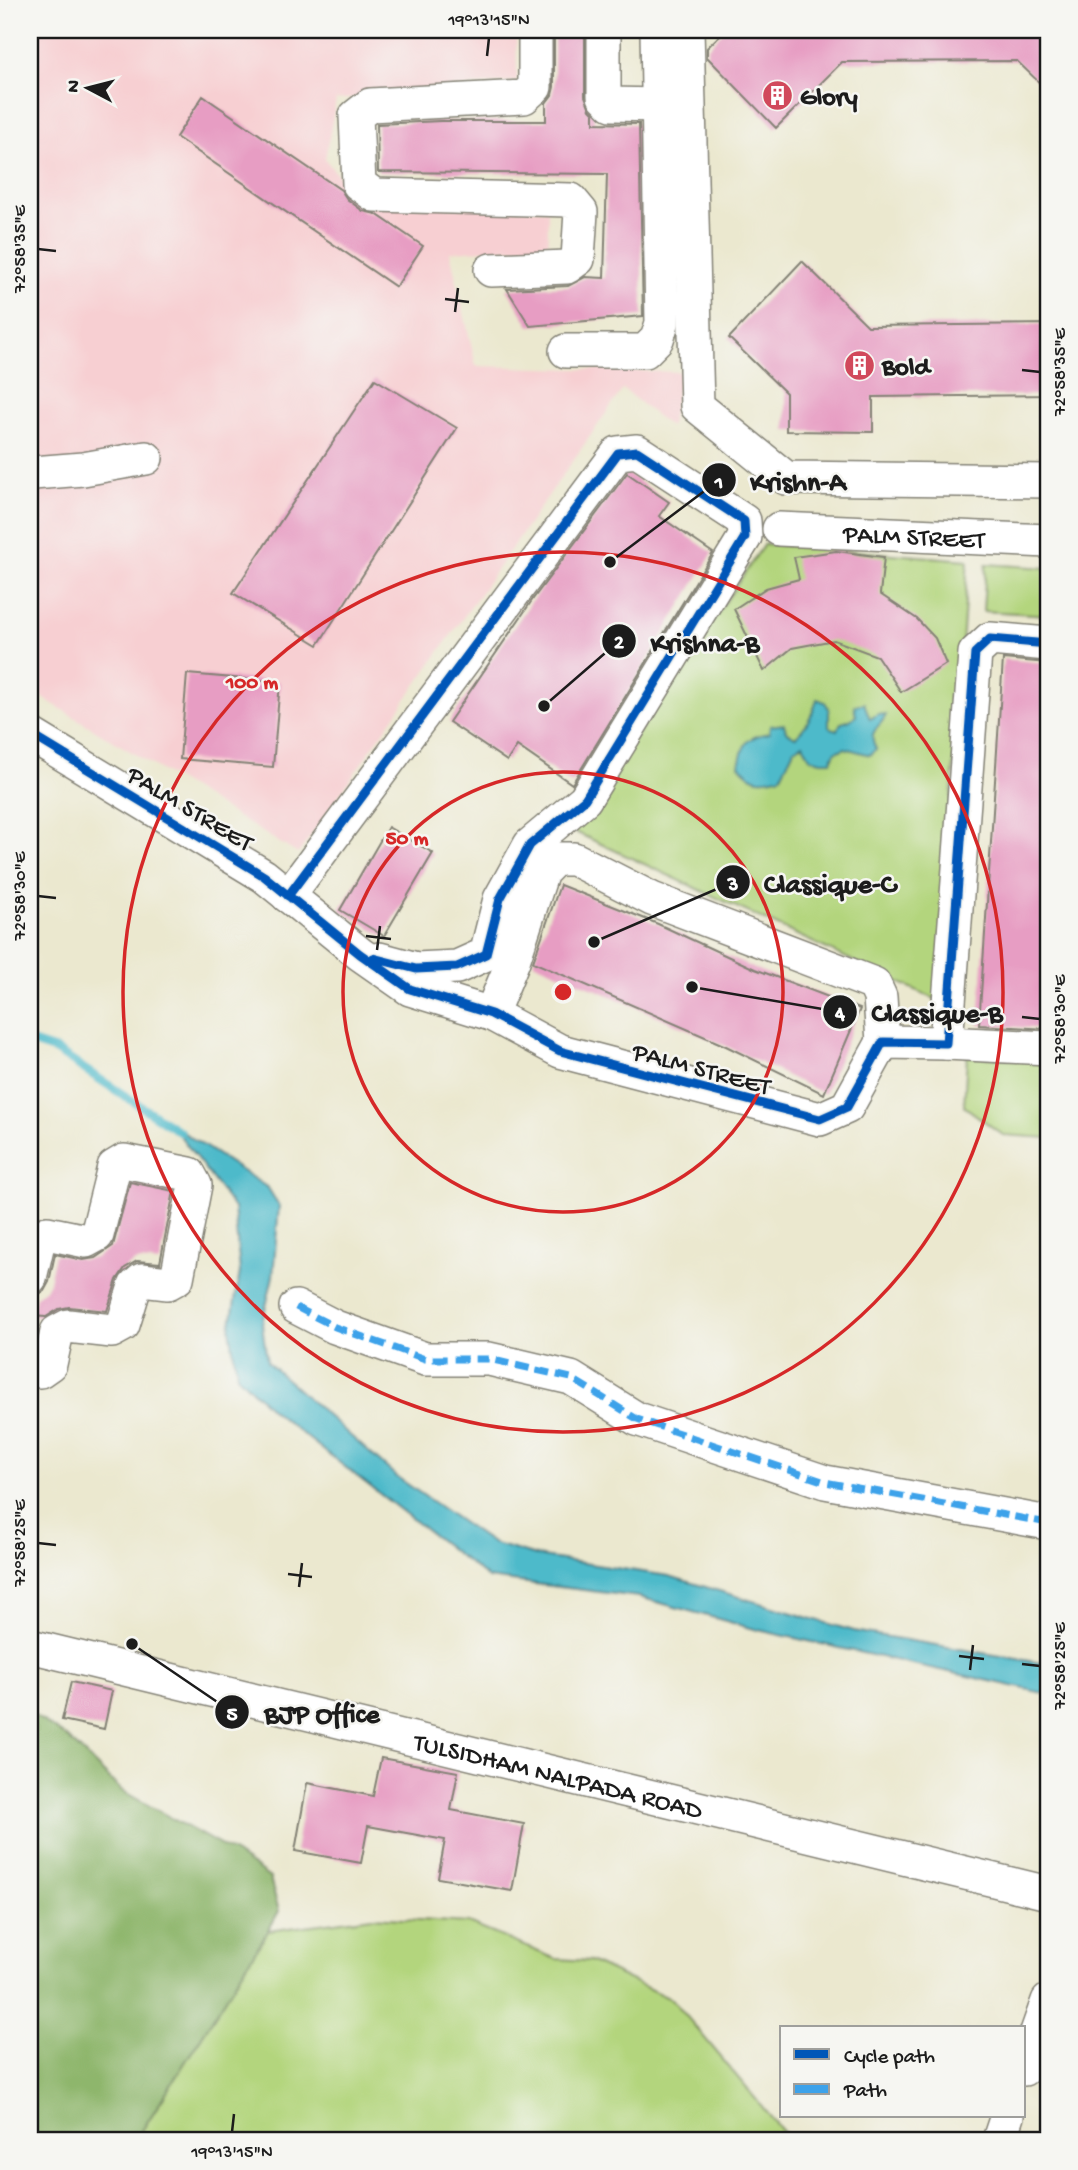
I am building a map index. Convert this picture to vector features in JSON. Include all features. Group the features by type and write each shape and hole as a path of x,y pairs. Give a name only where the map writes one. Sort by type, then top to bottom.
{"street":[{"path":"491,270 567,268 578,259 581,212 571,200 374,195 359,184 356,116 370,105 524,97 535,87 535,30"},
{"path":"604,30 604,96 612,104 658,105"},
{"path":"565,351 645,351 657,339 662,323 657,30"},
{"path":"687,30 697,406 786,478 1048,481"},
{"path":"288,896 618,453 637,451 744,521 745,537 585,799 530,845 500,900 486,954 457,967 416,969 360,954"},
{"path":"30,475 146,458"},
{"name":"PALM STREET","path":"779,529 1048,541"},
{"path":"946,1043 975,653 990,639 1048,644"},
{"name":"PALM STREET","path":"30,734 264,876 360,954 410,989 491,1014 560,1051 820,1119 847,1107 883,1042"},
{"path":"491,1014 513,961 542,872 555,859 574,859 652,900 874,985 880,997 883,1042 1048,1048"},
{"path":"30,1278 39,1239 47,1233 86,1241 97,1235 114,1167 124,1161 189,1174 195,1185 177,1278 168,1283 142,1280 135,1286 123,1325 112,1331 68,1326 57,1332 50,1364 40,1371 30,1369"},
{"path":"296,1307 335,1327 425,1359 489,1359 571,1378 638,1419 825,1482 1048,1523"},
{"name":"TULSIDHAM NALPADA ROAD","path":"30,1646 1048,1893"},
{"path":"1026,2063 1048,2001"},
{"path":"999,2140 1006,2118"}],"shaded area":[{"path":"30,30 516,30 517,81 336,100 325,159 362,205 548,210 548,246 450,252 476,366 681,372 670,427 623,389 298,854 30,690"}],"green space":[{"path":"764,544 968,560 937,1000 573,831"},
{"path":"986,564 1048,568 1048,615 983,611"},
{"path":"967,1056 1048,1061 1048,1138 1003,1135 964,1106"},
{"path":"30,1713 68,1738 121,1790 236,1854 270,1878 279,1911 136,2140 30,2140"},
{"path":"372,1917 468,1923 556,1959 590,1961 673,2000 790,2140 136,2140 268,1931"}],"water":[{"path":"817,699 825,702 829,709 829,727 837,730 841,723 856,716 854,706 864,703 870,719 878,714 886,715 873,734 876,749 870,755 845,748 835,752 831,761 821,761 810,758 803,744 794,749 781,776 768,779 757,779 739,765 747,742 755,736 769,733 770,726 784,724 786,731 795,737 809,720"},
{"path":"172,1125 268,1188 279,1206 273,1276 262,1324 267,1362 397,1477 492,1543 536,1556 669,1576 853,1631 1048,1664 1048,1694 758,1630 639,1597 488,1578 273,1411 237,1375 230,1329 240,1272 234,1208"}],"building":[{"path":"554,30 585,30 585,96 594,113 594,123 639,124 643,316 530,326 507,289 568,286 585,277 604,278 607,174 378,172 377,124 546,121 546,103 554,87"},
{"name":"Glory","path":"725,30 1048,30 1048,91 1017,61 842,62 776,128 707,57 707,48"},
{"path":"203,96 341,190 347,199 363,211 376,214 423,246 396,287 176,137"},
{"name":"Bold","path":"802,261 868,326 1048,324 1048,395 873,397 873,432 786,431 786,393 729,338"},
{"path":"375,379 457,428 318,645 233,593"},
{"path":"627,473 669,502 659,516 713,553 572,784 517,746 507,761 449,722 533,599"},
{"path":"836,551 884,557 880,594 917,619 935,638 946,664 901,692 877,656 834,640 792,648 764,671 734,609 766,588 799,579 794,557"},
{"path":"1003,659 1048,663 1048,1029 979,1025"},
{"path":"187,674 280,682 273,767 180,759"},
{"path":"388,827 433,853 384,936 340,910"},
{"path":"560,885 658,924 755,969 860,1009 824,1094 726,1046 533,962"},
{"path":"130,1182 174,1191 160,1263 137,1261 125,1268 117,1280 107,1311 69,1307 59,1309 46,1317 32,1316 36,1296 44,1291 49,1282 55,1254 83,1260 95,1258 113,1246"},
{"path":"71,1682 112,1691 104,1729 62,1720"},
{"path":"381,1758 458,1772 451,1810 524,1824 512,1891 438,1878 445,1840 368,1826 361,1863 295,1851 307,1783 373,1796"}],"waterway":[{"path":"30,1042 55,1050 180,1132"}],"marked path":[{"path":"296,1307 335,1327 425,1359 489,1359 571,1378 637,1419 825,1482 1048,1523"}],"cycle path":[{"path":"288,896 618,453 637,451 744,521 745,537 585,799 530,845 500,899 486,954 457,967 416,969 373,958"},
{"path":"30,734 264,876 360,954 410,989 491,1014 560,1051 820,1119 847,1107 883,1042 946,1043 975,653 990,639 1048,644"}],"place":[{"name":"Glory","path":"777,95"},
{"name":"Bold","path":"859,365"},
{"name":"Krishn-A","path":"610,562"},
{"name":"Krishna-B","path":"544,706"},
{"name":"Classique-C","path":"594,942"},
{"name":"Classique-B","path":"692,987"},
{"name":"BJP Office","path":"132,1644"}]}
